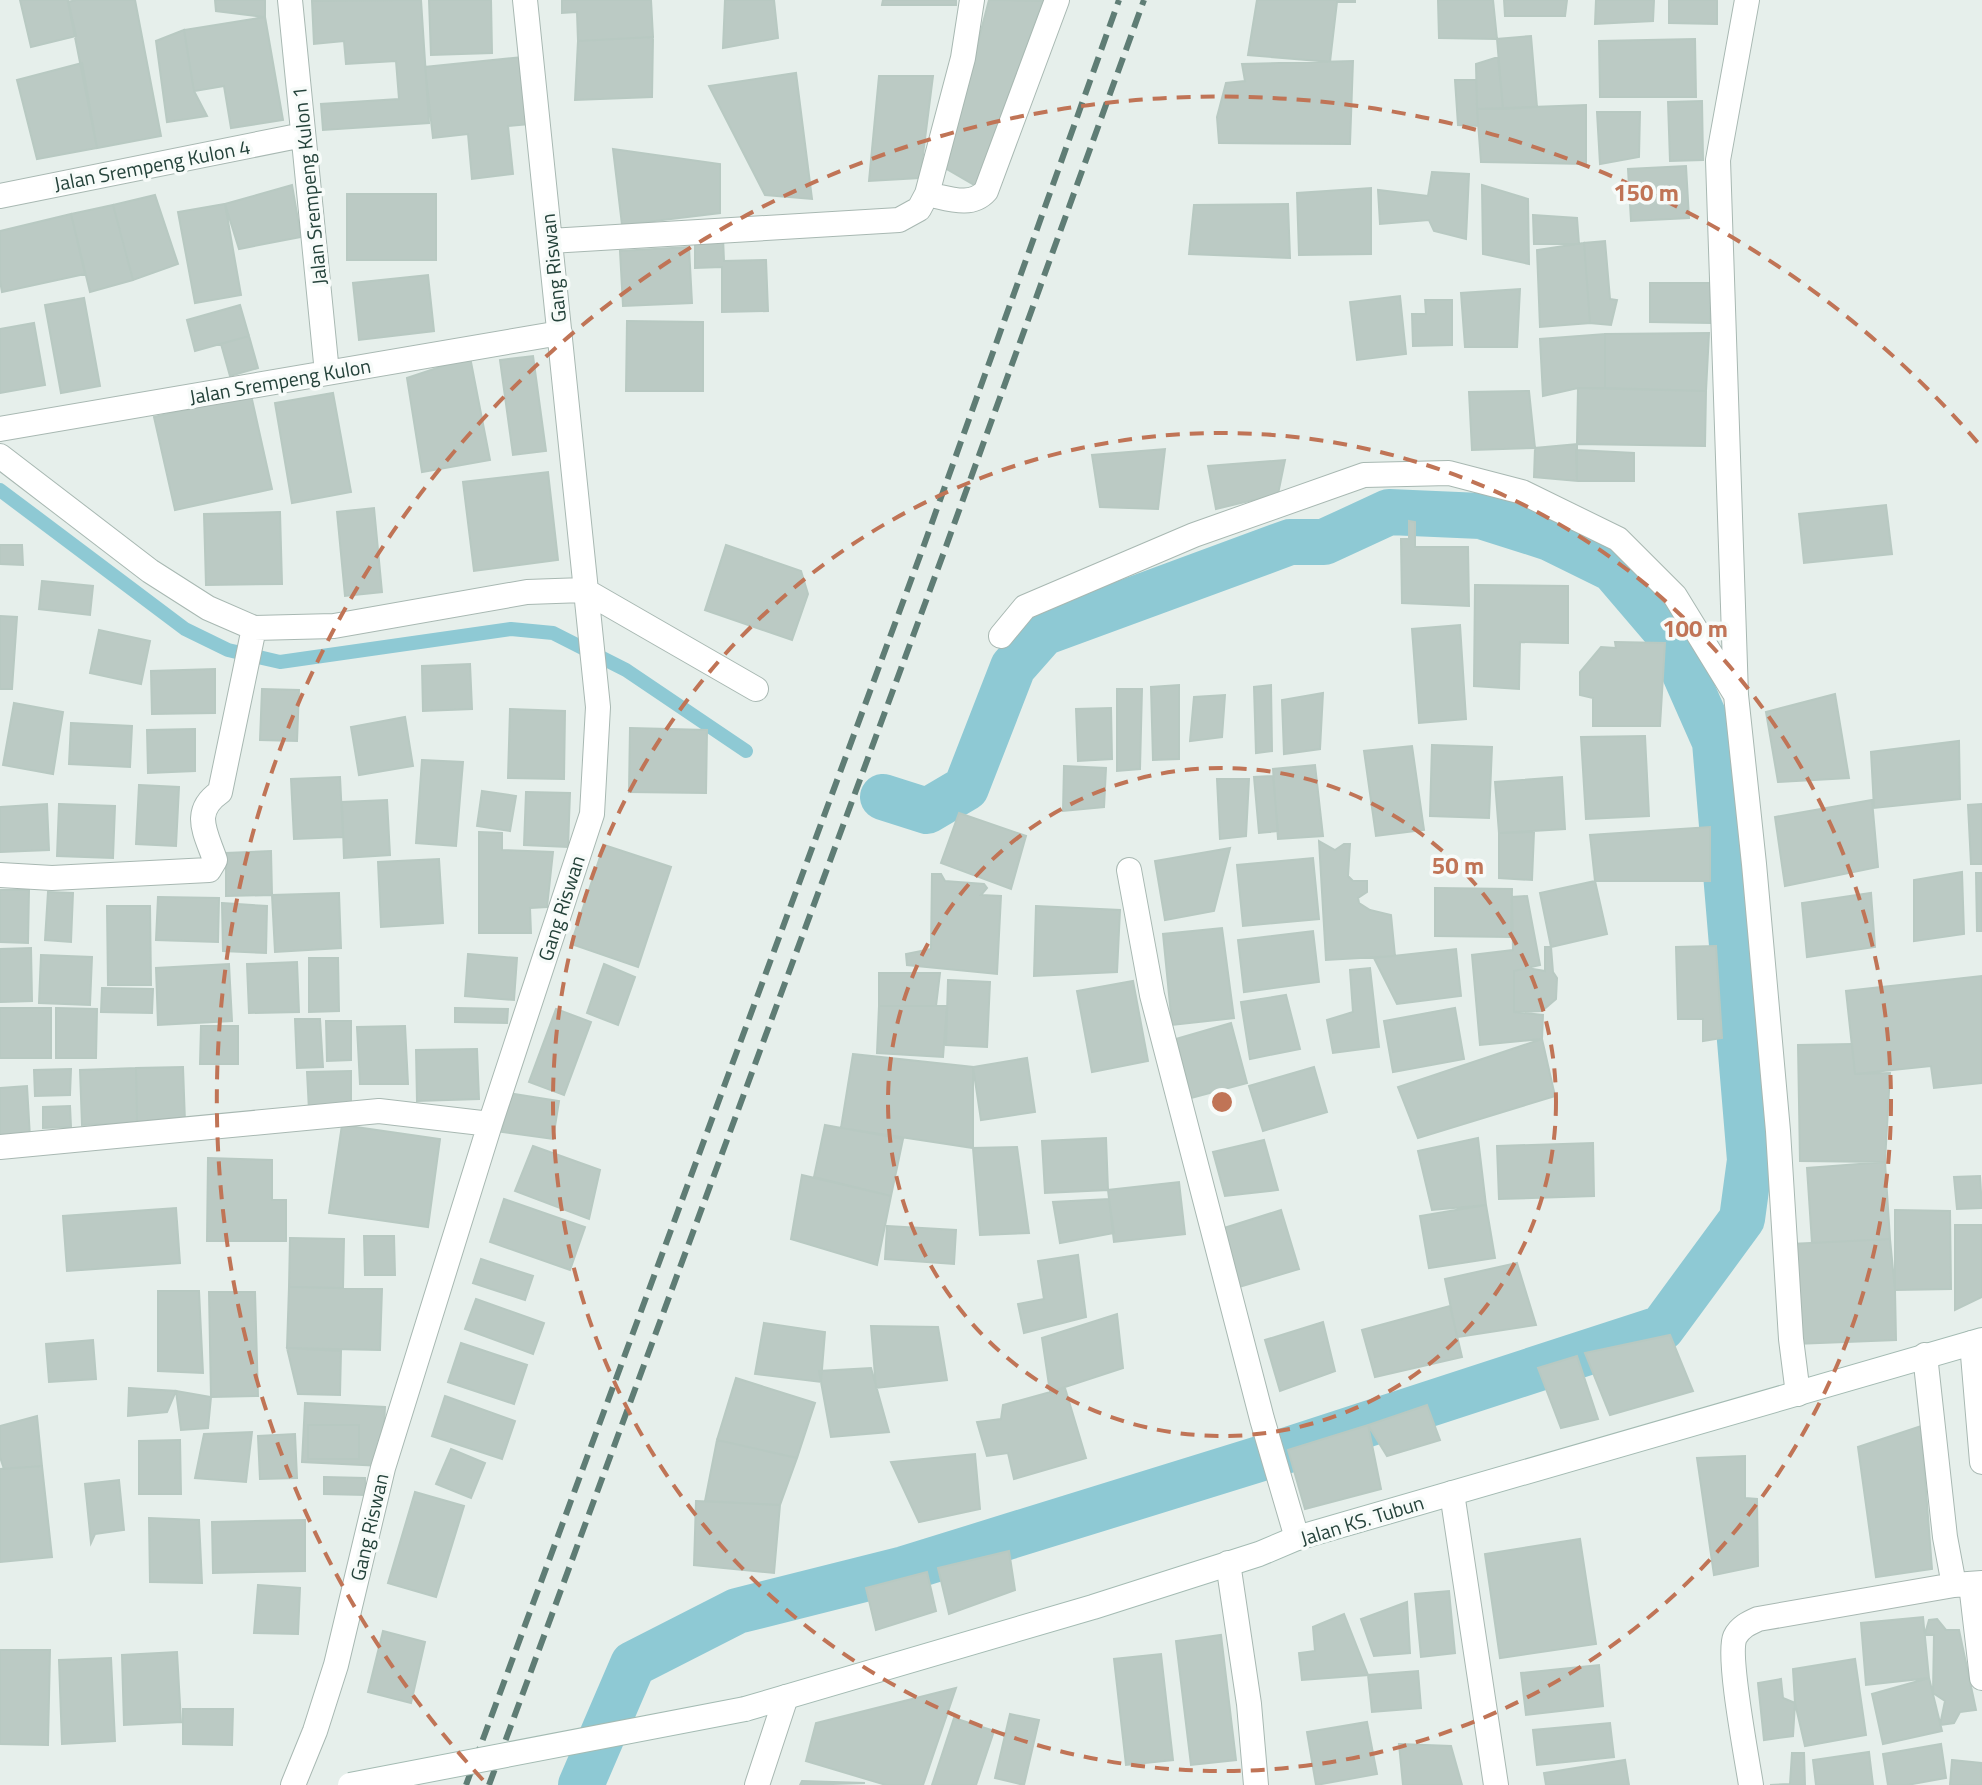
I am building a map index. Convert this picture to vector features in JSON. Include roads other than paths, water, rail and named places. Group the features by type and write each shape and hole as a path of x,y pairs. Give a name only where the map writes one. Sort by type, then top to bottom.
{"street":[{"name":"Jalan Srempeng Kulon 1","path":"290,0 327,373"},
{"name":"Gang Riswan","path":"293,1785 315,1731 336,1665 383,1468 490,1124 592,814 598,707 525,0"},
{"path":"550,241 899,220 919,209 927,194 963,58 972,0"},
{"path":"927,194 969,202 986,191 1057,0"},
{"path":"1747,0 1718,160 1736,695 1776,1115 1791,1339 1798,1394"},
{"name":"Jalan Srempeng Kulon 4","path":"0,196 303,135"},
{"name":"Jalan Srempeng Kulon","path":"0,429 560,333"},
{"path":"0,456 150,571 208,608 254,628 334,626 527,592 587,601 756,689"},
{"path":"1001,636 1025,607 1194,535 1364,475 1449,473 1522,492 1618,539 1675,596 1736,695"},
{"path":"0,875 52,878 209,870 215,860 201,817 206,804 220,792 254,628"},
{"path":"1129,870 1152,995 1262,1419 1297,1538"},
{"path":"0,1147 379,1111 490,1124"},
{"path":"1977,1341 1982,1462"},
{"name":"Jalan KS. Tubun","path":"350,1785 745,1709 1093,1607 1297,1538 1977,1341"},
{"path":"1925,1355 1945,1537 1969,1584 1982,1678"},
{"path":"1452,1493 1496,1785"},
{"path":"1228,1563 1249,1704 1256,1785"},
{"path":"1751,1785 1733,1664 1734,1639 1744,1625 1758,1619 1969,1584"},
{"path":"757,1785 786,1697"}],"waterway":[{"path":"0,490 185,629 228,650 280,662 511,629 553,633 626,670 746,751"},
{"path":"581,1785 633,1664 737,1611 904,1569 1288,1450 1662,1328 1742,1219 1750,1160 1715,742 1666,631 1613,569 1550,538 1481,516 1389,512 1324,542 1290,542 1043,633 1013,667 966,788 927,811 883,797"}],"railway":[{"path":"466,1785 924,545 1119,0"},
{"path":"489,1785 1144,0"}]}
